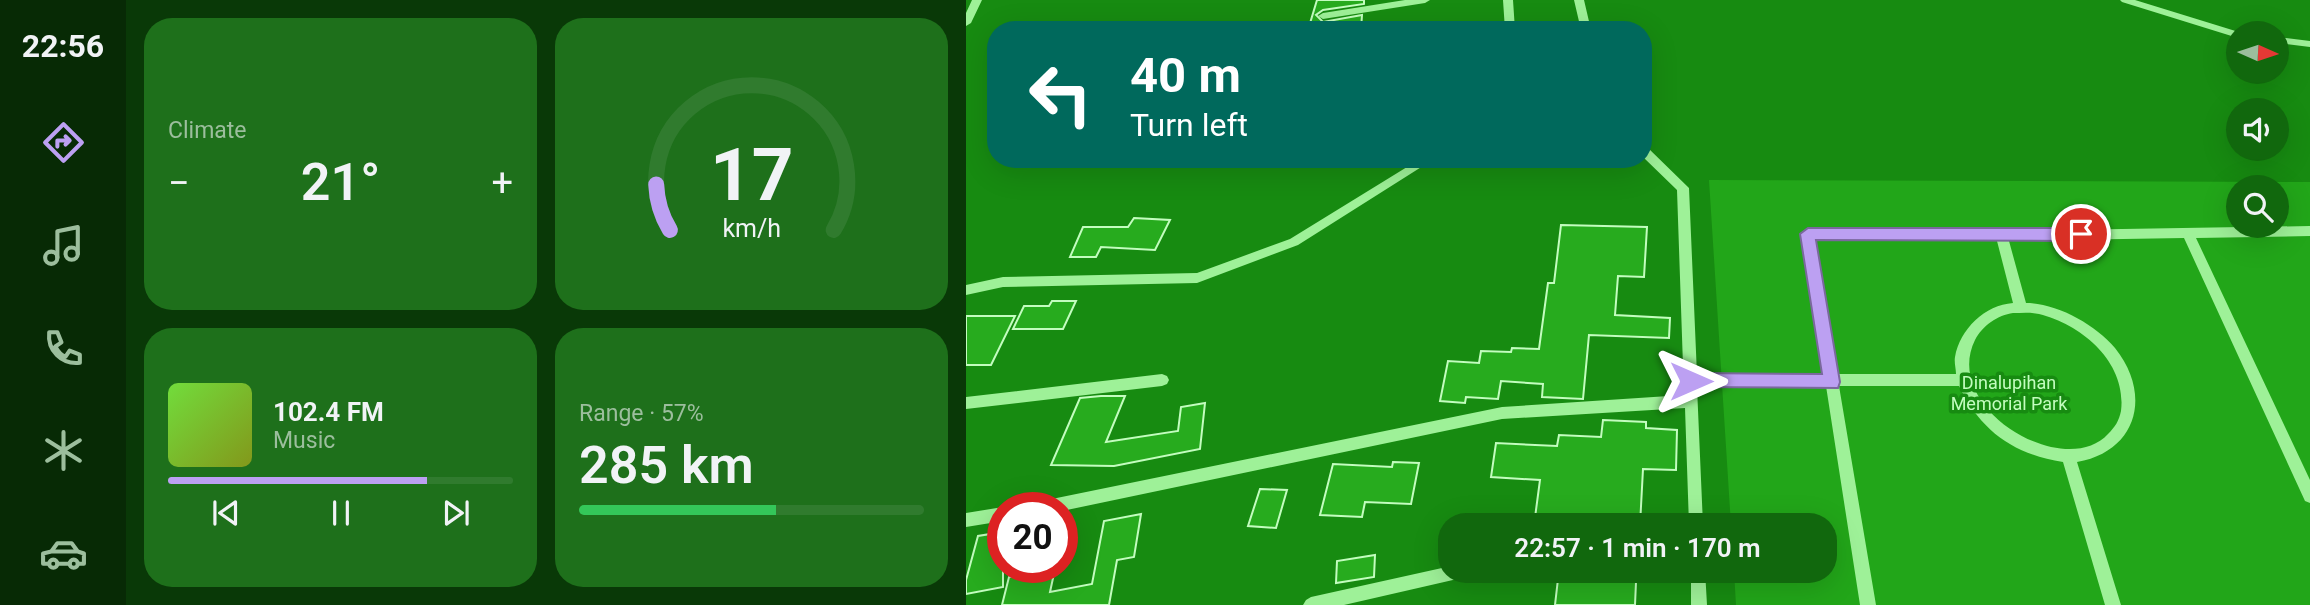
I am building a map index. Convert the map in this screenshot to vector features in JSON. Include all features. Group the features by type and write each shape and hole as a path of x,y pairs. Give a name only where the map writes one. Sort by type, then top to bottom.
{"street":[{"path":"966,23 977,0"},
{"path":"1323,16 1424,0"},
{"path":"1508,0 1509,21"},
{"path":"1579,0 1584,21"},
{"path":"2125,0 2226,31"},
{"path":"2289,41 2310,44"},
{"path":"1652,159 1683,188 1696,513"},
{"path":"966,290 1003,282 1198,278 1294,242 1414,168"},
{"path":"1868,605 1808,234 2002,236 2310,231"},
{"path":"2188,233 2310,496"},
{"path":"2002,236 2021,309"},
{"path":"2005,309 2021,309 2037,309 2071,320 2101,341 2122,370 2130,401 2125,427 2108,446 2083,457 2051,456 2019,445 1990,424 1970,397 1962,368 1965,342 1980,322 2005,309"},
{"path":"966,403 1162,380"},
{"path":"1691,381 1965,380"},
{"path":"1078,501 1502,413 1691,401"},
{"path":"2068,456 2113,605"},
{"path":"966,520 987,517"},
{"path":"1311,605 1438,576"},
{"path":"1698,583 1699,605"}],"green space":[{"name":"Dinalupihan Memorial Park","path":"1709,180 2226,182 2226,238 2289,238 2289,182 2310,182 2310,605 1736,605 1735,583 1837,583 1837,513 1730,513"}],"building":[{"path":"1317,0 1364,0 1364,4 1323,10 1316,15 1322,21 1311,21"},
{"path":"1362,15 1362,21 1329,21"},
{"path":"1134,218 1170,220 1155,250 1101,247 1096,257 1070,257 1083,227 1128,227"},
{"path":"1561,225 1647,227 1644,277 1618,276 1615,315 1670,318 1669,338 1589,335 1583,399 1542,397 1543,384 1501,381 1498,399 1466,397 1465,403 1440,401 1448,361 1479,363 1481,351 1539,349 1548,283 1554,283"},
{"path":"1052,301 1076,301 1063,329 1013,329 1024,306 1049,306"},
{"path":"966,316 1015,316 991,365 966,365"},
{"path":"1125,396 1106,442 1178,431 1181,407 1205,403 1200,449 1114,466 1051,465 1080,398"},
{"path":"1603,420 1646,422 1646,428 1677,430 1676,470 1643,469 1641,513 1536,513 1540,480 1491,477 1496,443 1557,446 1559,435 1601,437"},
{"path":"1393,462 1419,463 1411,504 1365,502 1362,517 1320,515 1333,464 1392,467"},
{"path":"1260,489 1287,490 1276,528 1248,526"},
{"path":"1141,514 1134,557 1117,560 1109,605 1002,605 1008,583 1052,583 1050,592 1092,584 1104,521"},
{"path":"987,535 987,583 1003,583 1003,587 966,594 966,580 978,536"},
{"path":"1375,555 1374,577 1336,583 1337,561"},
{"path":"1558,583 1636,583 1635,605 1555,605"}],"route":[{"path":"1691,381 1832,382 1808,234 2081,234"}]}
